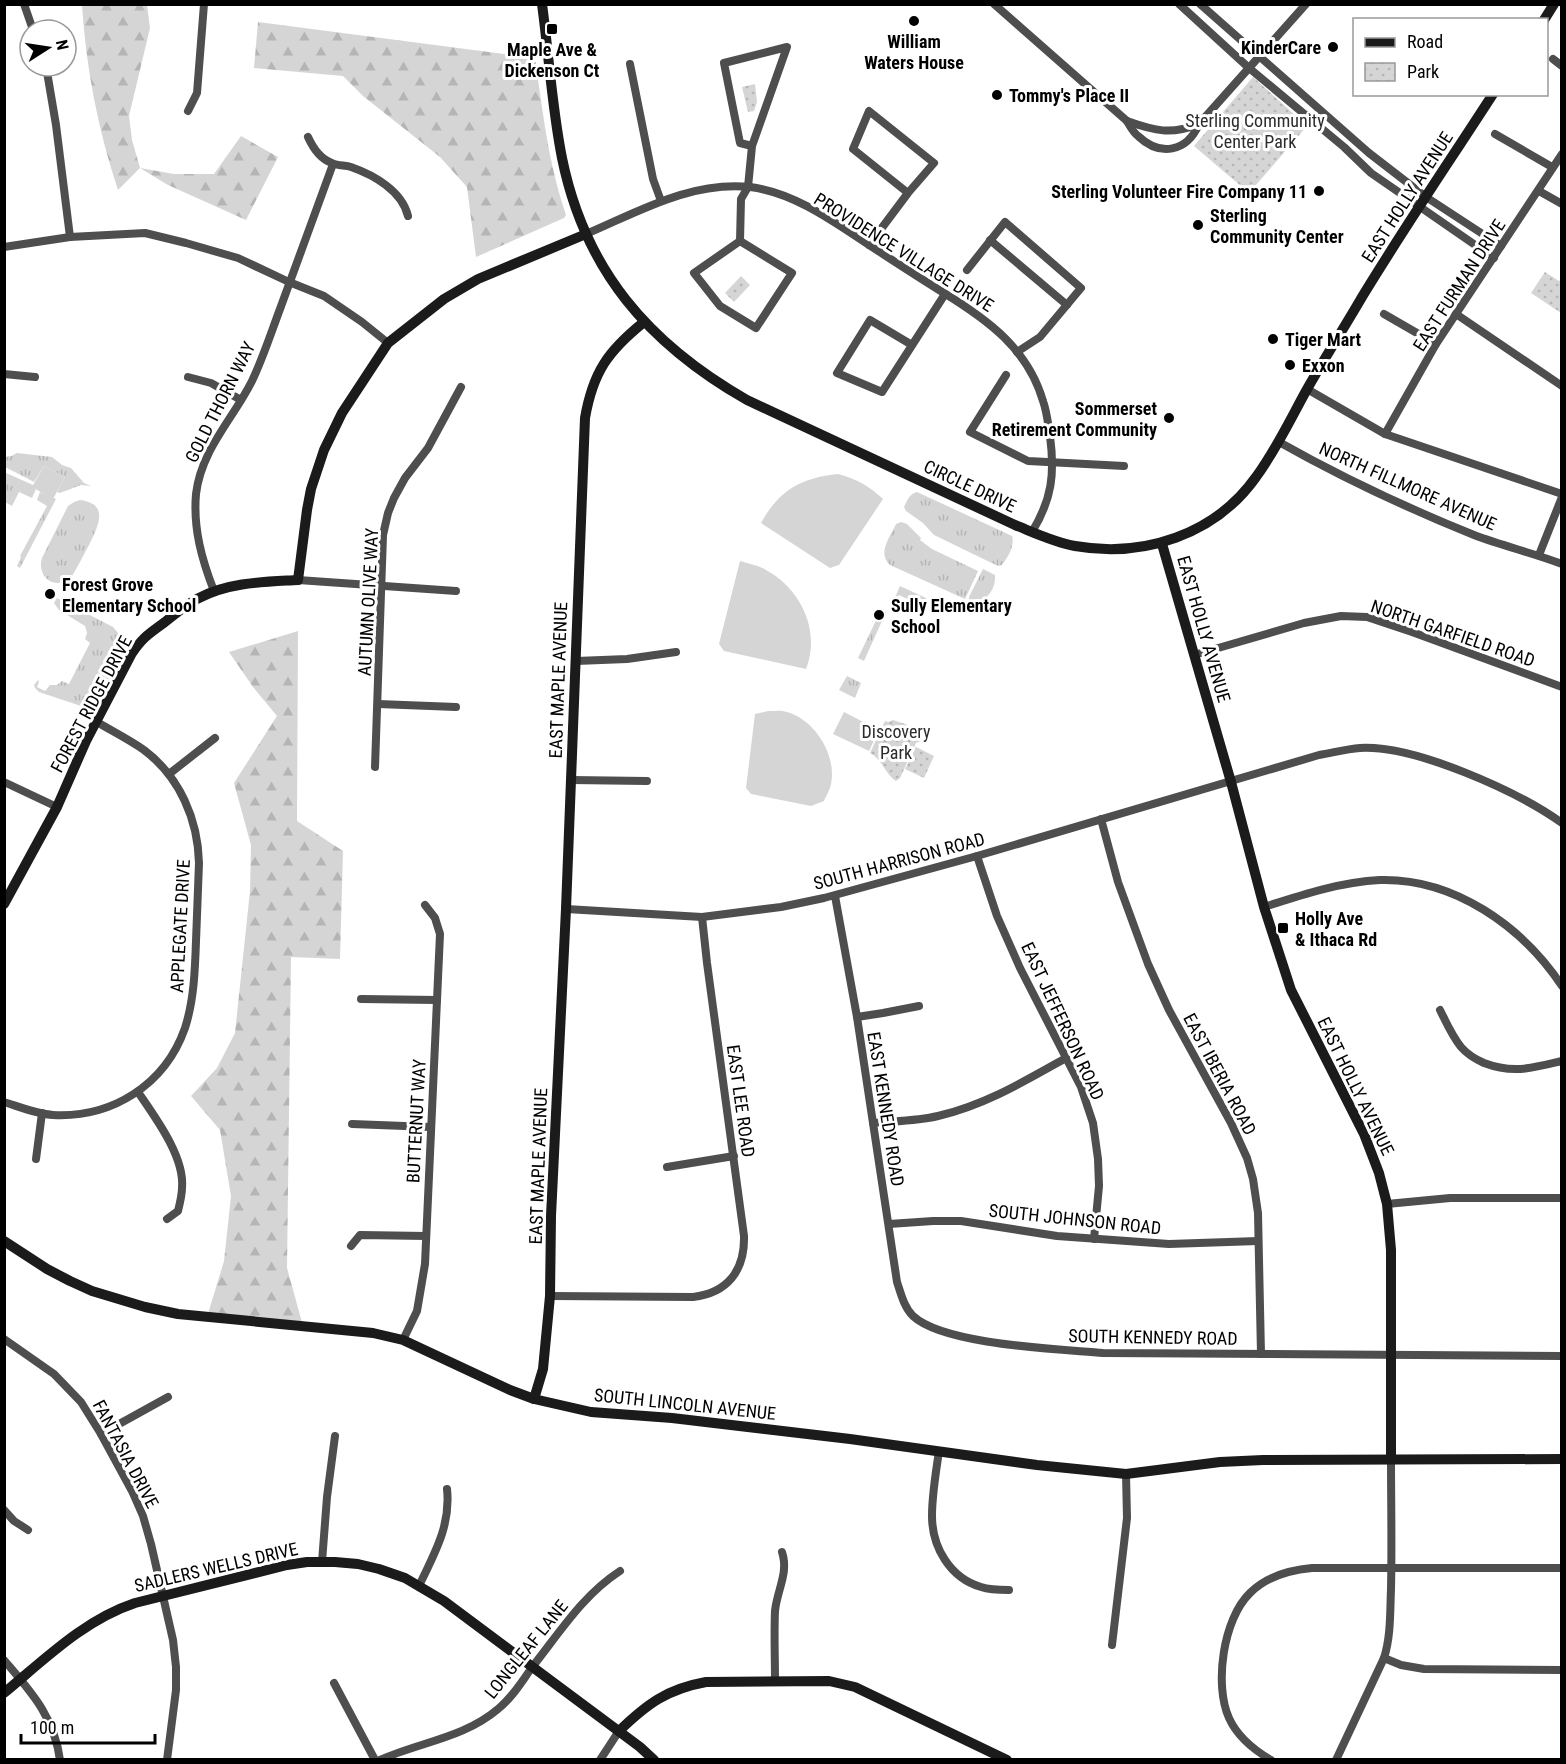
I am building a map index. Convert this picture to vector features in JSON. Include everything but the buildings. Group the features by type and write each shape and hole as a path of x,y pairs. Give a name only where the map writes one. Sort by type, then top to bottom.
{"street":[{"path":"188,111 197,93 204,4"},
{"path":"542,4 562,159 576,212 597,258 616,287 644,322"},
{"path":"994,4 1127,121 1136,135 1155,147 1167,149 1181,146 1188,141 1199,124 1306,4"},
{"path":"1179,4 1371,173 1494,258"},
{"path":"1200,4 1369,153 1426,196 1501,246"},
{"path":"1545,18 1554,4"},
{"path":"740,241 741,199 748,187 752,146 787,47 724,63 740,143 752,146"},
{"path":"1553,59 1562,66"},
{"path":"630,64 653,178 662,201"},
{"path":"48,78 70,237"},
{"name":"EAST HOLLY AVENUE","path":"1279,442 1308,388 1419,207 1492,96"},
{"path":"869,245 908,193 934,164 869,111 854,149 908,193"},
{"path":"1127,121 1155,131 1169,132 1185,130 1199,124"},
{"path":"1495,134 1552,167"},
{"path":"308,137 313,149 333,164 349,166 381,182 396,194 405,206 408,216"},
{"name":"EAST FURMAN DRIVE","path":"1385,434 1436,344 1562,154"},
{"name":"GOLD THORN WAY","path":"214,591 196,531 196,494 204,460 255,374 333,164"},
{"name":"PROVIDENCE VILLAGE DRIVE","path":"586,234 693,190 722,186 763,189 821,214 980,316 996,328 1017,352 1031,372 1043,400 1052,462 1050,492 1046,507 1032,532"},
{"path":"1539,191 1562,204"},
{"path":"967,270 1005,222 1081,288 1040,337 1017,352"},
{"path":"4,247 70,237 145,233 186,243 238,258 324,296 388,343"},
{"path":"456,591 298,580 311,489 324,450 342,412 388,343 444,299 478,279 586,234"},
{"path":"990,240 1067,305"},
{"path":"740,241 792,273 756,328 720,306 694,273 740,241"},
{"path":"912,345 870,320 837,373 882,392 945,294"},
{"path":"1384,314 1436,344"},
{"path":"1456,314 1562,386"},
{"name":"CIRCLE DRIVE","path":"644,322 676,353 708,377 747,400 1032,532 1058,542 1091,549 1142,548 1186,535 1223,511 1255,478 1279,442"},
{"name":"EAST MAPLE AVENUE","path":"534,1399 543,1369 550,1296 552,1194 566,909 585,418 589,395 605,360 629,334 644,322"},
{"path":"4,374 35,377"},
{"path":"1006,375 970,432 1028,461 1124,466"},
{"path":"188,377 211,383 241,400"},
{"name":"AUTUMN OLIVE WAY","path":"375,767 383,535 394,498 405,478 428,448 461,387"},
{"path":"1308,388 1385,434 1562,495 1539,555"},
{"name":"NORTH FILLMORE AVENUE","path":"1279,442 1318,464 1476,536 1562,564"},
{"name":"EAST HOLLY AVENUE","path":"1162,543 1231,782 1264,907 1291,990 1364,1134 1379,1173 1387,1204 1391,1250 1389,1634 1384,1658 1336,1760"},
{"name":"FOREST RIDGE DRIVE","path":"4,904 57,807 97,722 140,641 151,630 163,624 183,607 214,591 253,583 298,580"},
{"name":"NORTH GARFIELD ROAD","path":"1194,655 1304,623 1341,616 1367,616 1562,687"},
{"path":"576,660 627,659 676,652"},
{"path":"378,704 456,707"},
{"name":"APPLEGATE DRIVE","path":"4,1102 51,1115 74,1115 99,1110 129,1098 163,1067 180,1039 190,1007 195,974 199,849 195,827 187,805 169,774 144,750 97,722"},
{"path":"169,774 215,738"},
{"name":"SOUTH HARRISON ROAD","path":"566,909 702,916 780,907 835,896 1319,755 1361,748 1402,752 1452,768 1500,787 1562,823"},
{"path":"571,780 647,781"},
{"path":"4,782 57,807"},
{"name":"EAST IBERIA ROAD","path":"1101,819 1122,892 1148,964 1247,1158 1258,1213 1261,1354"},
{"name":"EAST JEFFERSON ROAD","path":"977,856 997,916 1020,968 1081,1087 1093,1123 1099,1186 1094,1239"},
{"path":"1264,907 1340,885 1379,880 1425,885 1465,900 1505,923 1526,942 1562,986"},
{"name":"EAST KENNEDY ROAD","path":"835,896 857,1017 897,1282 904,1302 913,1315 920,1320"},
{"name":"BUTTERNUT WAY","path":"404,1340 419,1299 425,1264 440,934 435,918 425,905"},
{"name":"EAST LEE ROAD","path":"550,1296 706,1296 726,1285 739,1264 744,1244 702,916"},
{"path":"361,999 437,1000"},
{"path":"857,1017 919,1006"},
{"path":"1440,1010 1461,1047 1478,1060 1512,1070 1528,1069 1562,1061"},
{"path":"873,1124 936,1117 963,1110 1010,1090 1066,1058"},
{"path":"138,1092 162,1127 177,1156 183,1186 178,1211 167,1219"},
{"path":"36,1159 42,1113"},
{"path":"352,1124 431,1127"},
{"path":"668,1167 734,1156"},
{"path":"1387,1204 1450,1198 1562,1198"},
{"name":"SOUTH JOHNSON ROAD","path":"889,1224 961,1221 1057,1236 1169,1244 1258,1241"},
{"path":"351,1246 360,1235 426,1236"},
{"name":"SOUTH LINCOLN AVENUE","path":"4,1241 69,1281 145,1307 178,1314 373,1334 404,1340 510,1390 534,1399 591,1412 672,1418 1037,1465 1126,1474 1220,1462 1391,1458 1562,1459"},
{"name":"SOUTH KENNEDY ROAD","path":"920,1320 955,1335 987,1341 1115,1353 1562,1356"},
{"name":"FANTASIA DRIVE","path":"4,1340 40,1363 81,1402 101,1434 143,1516 173,1640 176,1667 177,1689 167,1760"},
{"path":"101,1434 168,1397"},
{"path":"322,1562 335,1436"},
{"path":"939,1451 932,1517 933,1532 941,1555 949,1566 969,1582 981,1587 1009,1590"},
{"path":"1112,1645 1127,1518 1126,1474"},
{"path":"419,1586 444,1531 448,1514 447,1489"},
{"path":"4,1510 14,1521 28,1530"},
{"path":"775,1681 775,1609 785,1568 782,1552"},
{"name":"SADLERS WELLS DRIVE","path":"4,1693 81,1630 117,1609 287,1564 322,1562 358,1564 379,1569 419,1586 444,1601 619,1731 654,1760"},
{"path":"1270,1760 1257,1751 1235,1729 1229,1719 1223,1699 1222,1674 1226,1639 1232,1620 1239,1606 1263,1582 1293,1571 1312,1568 1562,1568"},
{"name":"LONGLEAF LANE","path":"380,1760 455,1734 484,1720 509,1699 585,1599 620,1571"},
{"path":"1384,1658 1401,1665 1424,1670 1562,1670"},
{"path":"4,1660 46,1713 57,1742 60,1760"},
{"path":"600,1760 619,1731 645,1707 675,1690 706,1682 829,1681 855,1687 1006,1760"},
{"path":"334,1683 375,1760"}],"green space":[{"path":"82,5 147,5 150,28 129,116 132,140 140,168 118,190 104,145 94,99 86,52"},
{"path":"258,22 535,58 550,157 566,215 564,218 476,257 467,187 440,157 363,96 343,76 254,68"},
{"name":"Sterling Community Center Park","path":"1253,77 1307,126 1249,193 1194,146"},
{"path":"755,84 757,102 754,111 748,112 742,87"},
{"path":"241,136 278,157 246,220 168,185 140,168 174,174 214,174"},
{"path":"1545,272 1559,281 1561,279 1561,313 1531,293"},
{"path":"741,276 750,285 734,302 725,293"},
{"path":"17,453 52,457 62,465 71,468 84,483 91,486 81,485 57,492 65,477 44,466 34,482 5,467 5,457"},
{"path":"44,466 65,477 53,499 32,487"},
{"path":"4,472 33,485 36,489 32,498 19,492 12,506 5,502"},
{"path":"838,474 873,490 883,499 839,565 830,568 761,523 775,502 792,488 813,479"},
{"path":"40,492 56,499 20,568 17,566 20,556 47,506 37,500"},
{"path":"917,492 1012,536 1012,547 1002,565 998,566 934,535 923,523 906,511 904,507 907,500"},
{"path":"80,500 96,506 99,512 98,524 72,576 63,582 54,583 46,578 42,571 42,558 68,506"},
{"path":"901,522 907,524 921,538 920,540 932,549 978,571 965,599 890,565 885,555 886,545 896,524"},
{"path":"740,561 763,568 778,578 798,600 805,612 811,640 806,669 724,651 719,644"},
{"path":"983,569 995,575 994,586 980,601 969,601 969,597"},
{"path":"900,586 926,598 927,601 922,606 899,595 892,610 890,609"},
{"path":"57,598 113,627 124,640 122,641 123,651 98,699 86,705 87,708 39,692 34,685 38,680 37,687 45,691 50,685 57,685 62,681 69,684 90,643 85,639 87,633 85,626 59,610 54,603"},
{"path":"881,610 886,612 864,661 858,658"},
{"path":"298,631 297,821 343,851 340,959 291,957 287,1268 303,1326 207,1317 224,1261 231,1196 220,1130 191,1096 217,1068 235,1033 250,891 251,845 234,783 277,716 229,652"},
{"path":"847,676 861,683 855,698 839,690"},
{"path":"785,711 797,716 807,723 822,740 831,762 832,773 824,801 811,806 751,794 746,788 755,714"},
{"path":"844,712 879,730 869,751 833,734"},
{"name":"Discovery Park","path":"893,720 914,727 924,734 921,741 916,743 900,778 896,781 870,753 885,721"},
{"path":"916,747 934,756 924,778 905,769"}],"place":[{"name":"William Waters House","path":"914,21"},
{"name":"Maple Ave & Dickenson Ct","path":"552,29"},
{"name":"KinderCare","path":"1333,47"},
{"name":"Tommy's Place II","path":"997,95"},
{"name":"Sterling Volunteer Fire Company 11","path":"1319,191"},
{"name":"Sterling Community Center","path":"1198,225"},
{"name":"Tiger Mart","path":"1273,339"},
{"name":"Exxon","path":"1290,365"},
{"name":"Sommerset Retirement Community","path":"1169,418"},
{"name":"Forest Grove Elementary School","path":"50,594"},
{"name":"Sully Elementary School","path":"879,615"},
{"name":"Holly Ave & Ithaca Rd","path":"1283,928"}]}
